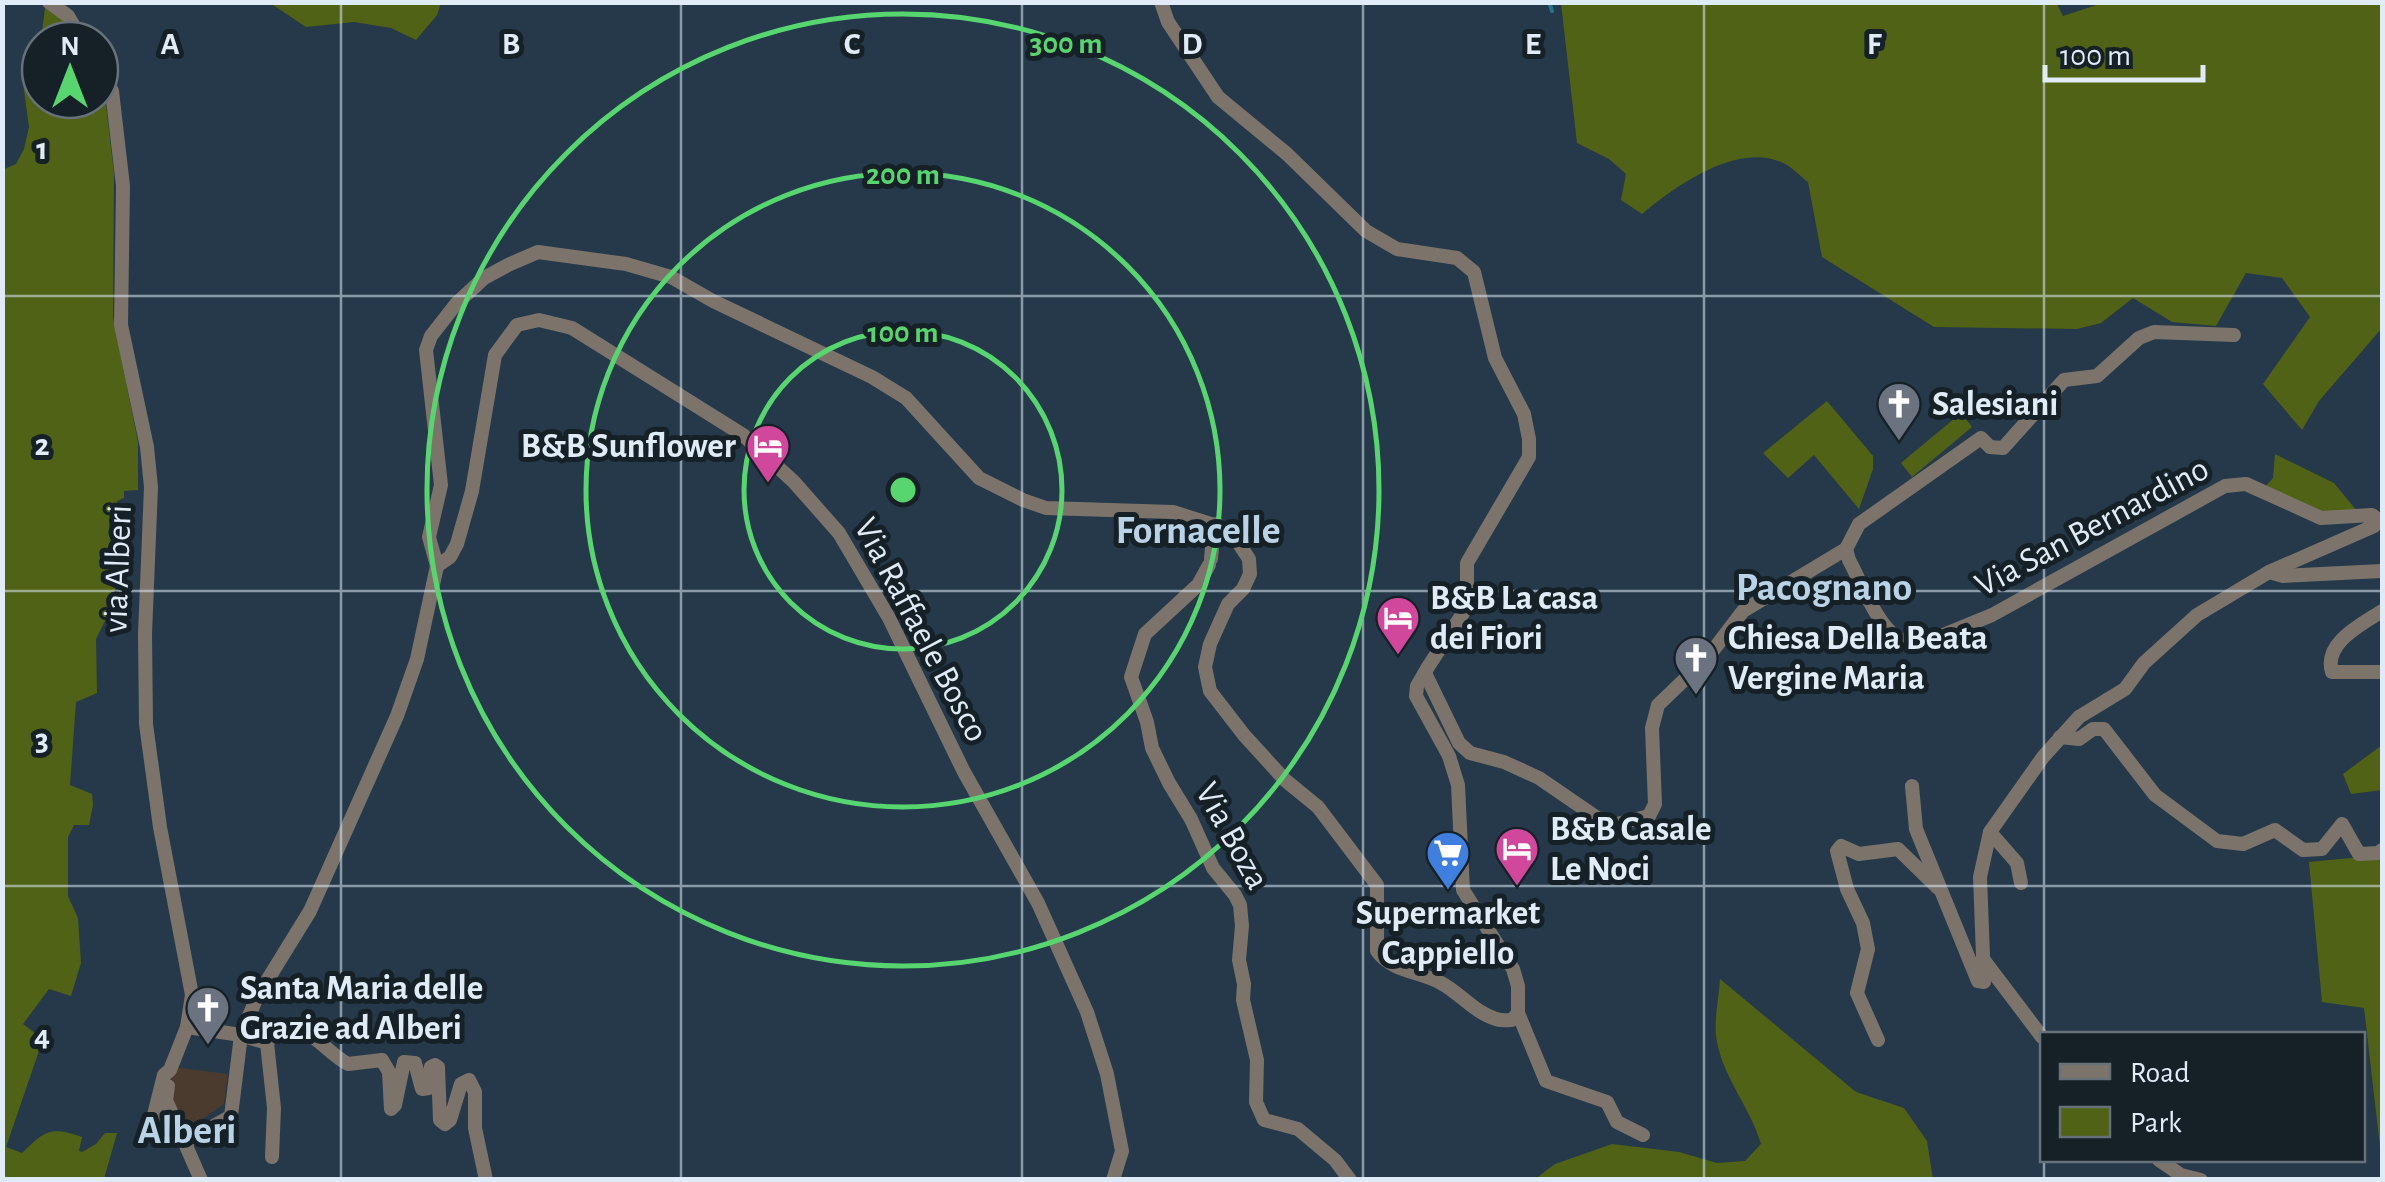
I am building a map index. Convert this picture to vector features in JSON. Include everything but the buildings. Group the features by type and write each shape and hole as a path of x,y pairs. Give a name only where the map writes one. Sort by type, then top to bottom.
{"street":[{"path":"49,2 70,20"},
{"path":"1161,2 1168,22 1218,97 1288,154 1366,231 1397,249 1457,258 1474,272 1495,358 1524,414 1529,457 1467,563 1467,606 1417,686 1416,696 1449,756 1458,785 1462,890 1513,969 1518,986 1518,1013 1546,1080 1607,1102 1617,1122 1643,1135"},
{"name":"via Alberi","path":"115,120 123,186 121,326 147,447 151,487 146,724 192,1006 170,1070 166,1100 201,1180"},
{"path":"186,1142 232,1116 241,1035 256,996 310,911 398,716 417,659 437,566 429,537 440,485 426,350 431,336 456,304 484,278 538,252 582,256 672,277 872,378 906,398 979,478 1023,500 1046,508 1173,512 1230,530 1244,551 1250,574 1228,604 1210,644 1205,667 1210,691 1244,735 1318,807 1378,885 1376,951 1383,960 1444,984 1494,1019 1512,1020 1518,1013"},
{"name":"Via Raffaele Bosco","path":"437,566 450,557 457,544 472,491 495,355 517,326 539,320 572,328 742,434 794,482 840,533 889,618 964,772 1038,903 1086,1012 1107,1074 1122,1151 1113,1180"},
{"path":"1425,673 1458,743 1470,753 1504,762 1539,778 1609,826 1649,816 1655,804 1652,728 1658,704 1708,657 1743,611 1846,549 1859,524 1980,438 1990,447 2003,448 2064,380 2097,376 2139,338 2154,332 2234,334"},
{"name":"Via San Bernardino","path":"1846,549 1888,630 1910,645 1919,645 1992,615 2225,486 2246,484 2321,518 2372,515 2377,519 2374,526 2269,572 2197,614 2144,664 2125,689 2079,717 2060,737 1990,832 1980,877 1983,959"},
{"name":"Via Boza","path":"1217,524 1210,562 1198,585 1145,634 1131,672 1134,692 1147,722 1152,748 1169,783 1212,868 1240,905 1239,960 1246,1022 1257,1060 1255,1092 1259,1110 1264,1120 1298,1129 1335,1160 1350,1180"},
{"path":"2269,572 2284,576 2382,571"},
{"path":"2382,611 2349,633 2332,651 2329,665 2332,672 2382,672"},
{"path":"2060,737 2078,739 2093,729 2104,728 2156,795 2217,841 2243,844 2275,830 2303,850 2322,849 2342,824 2359,854 2382,850"},
{"path":"1912,786 1916,829 1978,981 1984,982 1983,959"},
{"path":"1990,832 2018,862 2021,883"},
{"path":"1878,1040 1856,993 1868,949 1837,851 1841,846 1860,854 1898,849 1939,888"},
{"path":"1983,959 2040,1034"},
{"path":"272,1157 274,1108 267,1044 277,1029 287,1026 302,1030 348,1064 382,1060 389,1072 388,1106 392,1109 404,1062 415,1063 420,1088 426,1089 430,1067 435,1064 440,1120 446,1124 462,1081 473,1082 474,1128 486,1180"},
{"path":"187,1027 241,1035 267,1044"},
{"name":"via Alberi","path":"153,1119 164,1074 170,1070"},
{"path":"2161,1162 2180,1175 2201,1180"}],"shaded area":[{"path":"173,1067 228,1074 224,1104 190,1128 169,1097"}],"green space":[{"path":"2056,2 2063,16 2106,2 2382,3 2382,328 2319,401 2302,430 2263,384 2310,317 2282,278 2246,273 2216,326 2172,322 2133,298 2101,323 2077,329 1934,327 1822,257 1808,182 1783,163 1765,158 1727,162 1689,180 1642,214 1621,200 1626,174 1609,159 1577,143 1561,3"},
{"path":"270,3 441,3 437,15 416,40 391,28 354,22 306,27"},
{"path":"45,8 64,20 44,20"},
{"path":"28,120 108,120 114,174 113,317 138,442 138,490 124,491 124,498 117,501 118,521 109,524 116,599 96,639 97,693 76,702 70,785 92,794 93,805 89,825 74,825 68,837 68,896 78,918 81,963 71,996 49,989 23,1024 39,1036 41,1045 6,1147 22,1153 43,1135 55,1131 82,1137 82,1152 105,1133 117,1133 104,1179 3,1179 2,170 16,164"},
{"path":"1827,401 1873,456 1873,469 1859,509 1814,455 1788,478 1763,453"},
{"path":"1961,413 1972,427 1912,477 1901,463"},
{"path":"2275,454 2334,483 2357,511 2321,514 2264,488 2273,478"},
{"path":"2382,745 2382,790 2351,794 2343,774"},
{"path":"2382,855 2382,1164 2364,1008 2322,1002 2309,862"},
{"path":"1720,979 1856,1092 1904,1108 1927,1141 1933,1179 1535,1179 1555,1164 1612,1144 1679,1152 1717,1163 1745,1161 1761,1144 1720,1056 1716,1019"}],"waterway":[{"path":"1549,2 1552,11"}],"place":[{"name":"Salesiani","path":"1899,442"},
{"name":"B&B Sunflower","path":"768,484"},
{"name":"B&B La casa dei Fiori","path":"1398,656"},
{"name":"Chiesa Della Beata Vergine Maria","path":"1696,696"},
{"name":"B&B Casale Le Noci","path":"1517,887"},
{"name":"Supermarket Cappiello","path":"1448,891"},
{"name":"Santa Maria delle Grazie ad Alberi","path":"208,1046"}],"district":[{"name":"Fornacelle","path":"1198,531"},
{"name":"Pacognano","path":"1824,588"},
{"name":"Alberi","path":"187,1131"}]}
